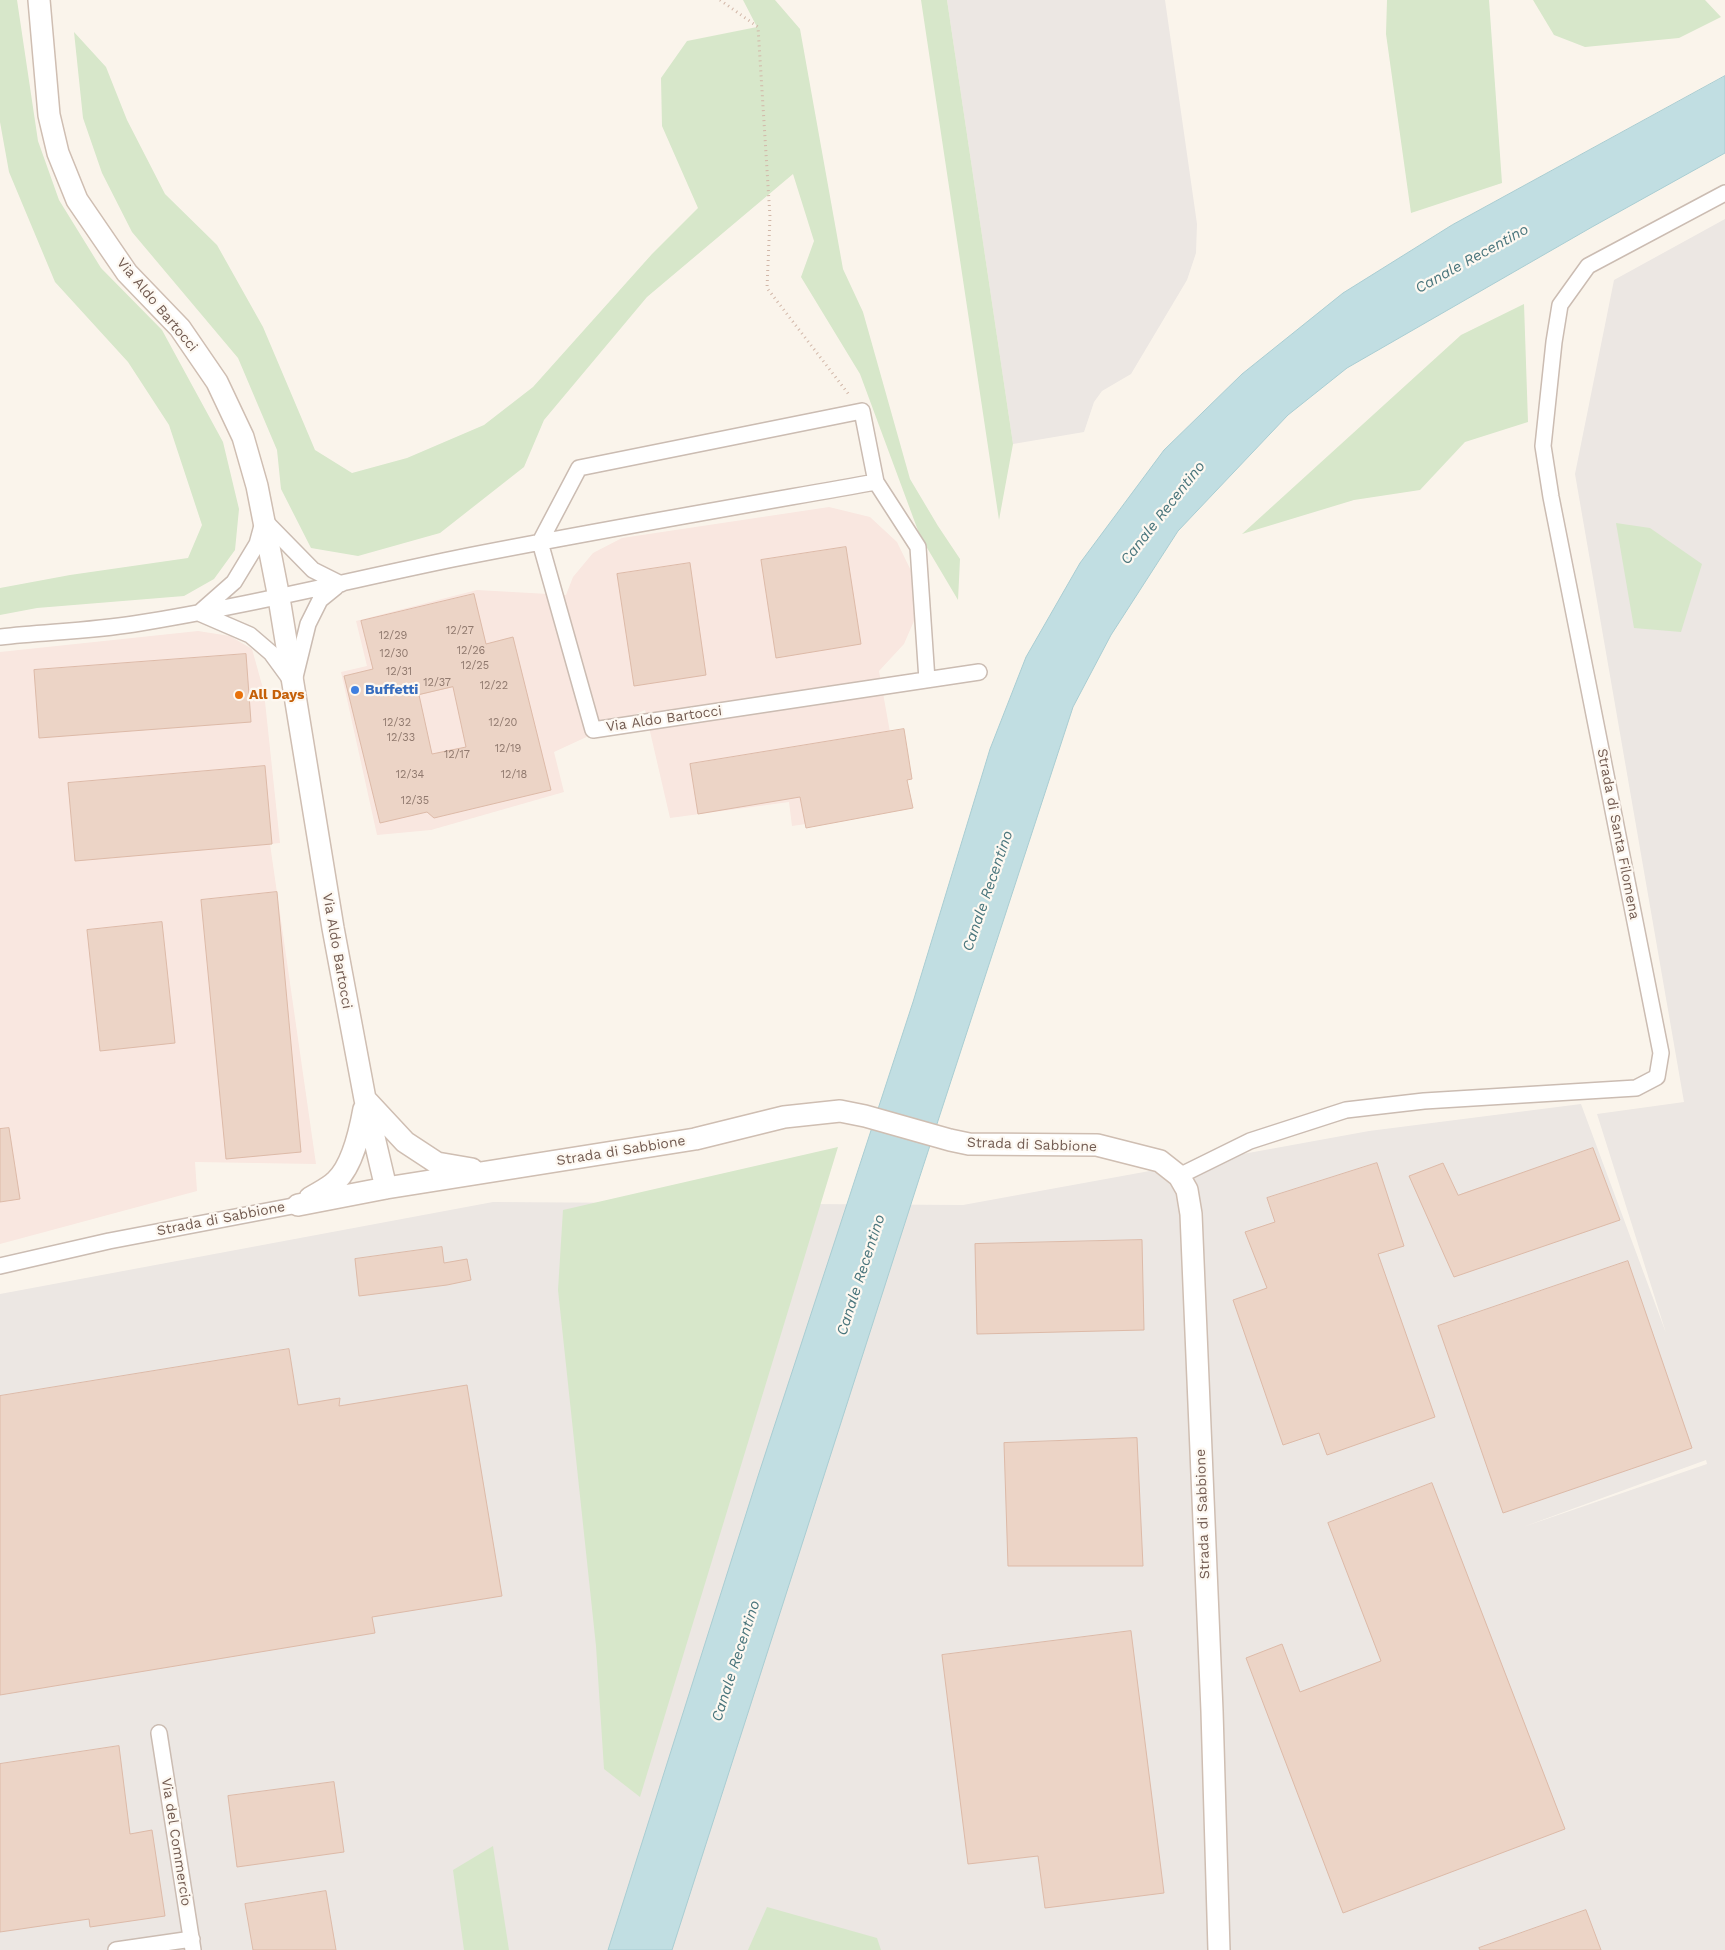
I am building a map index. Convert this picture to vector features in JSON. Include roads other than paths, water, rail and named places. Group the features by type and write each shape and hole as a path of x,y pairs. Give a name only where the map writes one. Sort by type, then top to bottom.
{"main road":[{"name":"Via Aldo Bartocci","path":"39,0 49,115 58,152 77,200 127,273 180,328 217,382 243,437 257,486 279,598 331,919 365,1099 386,1188"},
{"name":"Via Aldo Bartocci","path":"298,1205 336,1181 350,1160 360,1135 365,1099"},
{"path":"365,1099 406,1142 437,1163 492,1172"},
{"name":"Strada di Sabbione","path":"298,1205 386,1188 695,1139 784,1118 840,1111 969,1144 1097,1145 1160,1161 1180,1176 1187,1190 1191,1214 1212,1711 1219,1950"}],"street":[{"name":"Strada di Santa Filomena","path":"1180,1176 1250,1141 1346,1110 1424,1101 1636,1088 1657,1077 1661,1052 1555,517 1543,446 1554,342 1560,306 1588,266 1725,193"},
{"path":"540,542 579,468 862,411 876,482 918,547 927,680"},
{"name":"Via Aldo Bartocci","path":"0,636 131,624 279,598 540,542 876,482"},
{"path":"263,520 313,570 341,584"},
{"name":"Via Aldo Bartocci","path":"199,612 234,582 257,544 263,520"},
{"name":"Via Aldo Bartocci","path":"540,542 593,730 979,672"},
{"name":"Via Aldo Bartocci","path":"293,683 308,624 320,600 341,584"},
{"name":"Via Aldo Bartocci","path":"199,612 250,635 271,654 293,683"},
{"name":"Strada di Sabbione","path":"0,1266 109,1241 298,1205"},
{"name":"Via del Commercio","path":"158,1734 193,1944"},
{"path":"116,1950 193,1944"}],"water":[{"name":"Canale Recentino","path":"1725,76 1725,153 1347,368 1288,415 1178,531 1111,635 1073,707 920,1176 672,1950 608,1950 759,1473 913,1002 990,749 1026,657 1080,563 1164,450 1242,374 1343,293 1452,225"}],"place":[{"name":"Buffetti","path":"355,690"},
{"name":"All Days","path":"239,695"}]}
